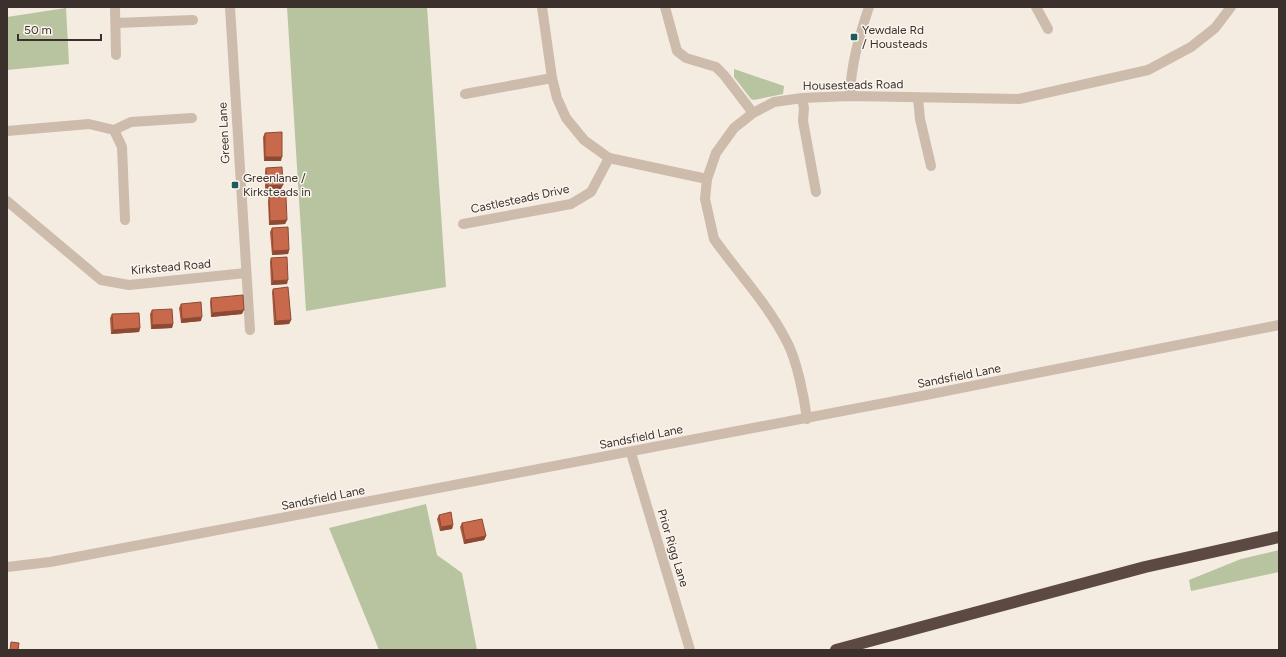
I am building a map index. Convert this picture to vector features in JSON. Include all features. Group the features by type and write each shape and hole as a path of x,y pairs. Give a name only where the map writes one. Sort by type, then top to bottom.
{"highway":[{"path":"836,650 1145,567 1279,537"}],"street":[{"path":"115,7 116,55"},
{"name":"Green Lane","path":"230,7 250,330"},
{"path":"542,7 552,78 557,98 566,118 584,140 609,158 707,179"},
{"path":"665,7 677,51 686,58 716,67 724,75 753,113"},
{"path":"850,96 851,71 855,50 869,7"},
{"path":"1036,7 1048,29"},
{"name":"Housesteads Road","path":"807,419 800,381 788,342 757,295 714,239 705,199 707,179 716,153 734,128 753,113 774,102 802,98 850,96 1019,99 1148,70 1191,47 1215,28 1231,7"},
{"path":"116,23 193,20"},
{"path":"465,94 552,78"},
{"path":"802,98 804,108 803,121 816,192"},
{"path":"918,98 920,118 931,166"},
{"path":"7,131 89,124 114,130 131,122 192,118"},
{"path":"114,130 122,147 125,220"},
{"name":"Castlesteads Drive","path":"463,224 571,204 591,192 609,158"},
{"name":"Kirkstead Road","path":"7,201 101,280 129,285 246,273"},
{"name":"Sandsfield Lane","path":"7,567 50,562 631,453 1279,325"},
{"name":"Prior Rigg Lane","path":"631,453 690,649"}],"green space":[{"path":"287,7 427,7 446,287 306,311"},
{"path":"66,8 69,64 7,70 7,17"},
{"path":"734,69 784,86 783,94 754,100 751,99 734,77"},
{"path":"426,504 437,555 462,573 477,650 379,650 329,528"},
{"path":"1279,550 1279,572 1191,591 1189,580 1241,559"}],"building":[{"path":"282,132 282,157 265,157 265,133"},
{"path":"282,167 283,185 267,186 266,168"},
{"path":"269,197 286,197 287,220 270,221"},
{"path":"288,227 289,250 273,251 272,228"},
{"path":"287,257 288,280 273,281 271,258"},
{"path":"288,287 291,320 276,321 273,289"},
{"path":"243,295 244,310 212,313 211,298"},
{"path":"201,302 202,317 182,319 181,304"},
{"path":"172,309 173,324 152,325 152,310"},
{"path":"139,313 140,328 113,330 112,314"},
{"path":"451,512 453,525 441,527 439,515"},
{"path":"482,519 486,536 465,540 462,523"},
{"path":"11,642 19,643 18,650 10,650"}],"place":[{"name":"Yewdale Rd / Housteads","path":"854,37"},
{"name":"Greenlane / Kirksteads in","path":"235,185"}]}
